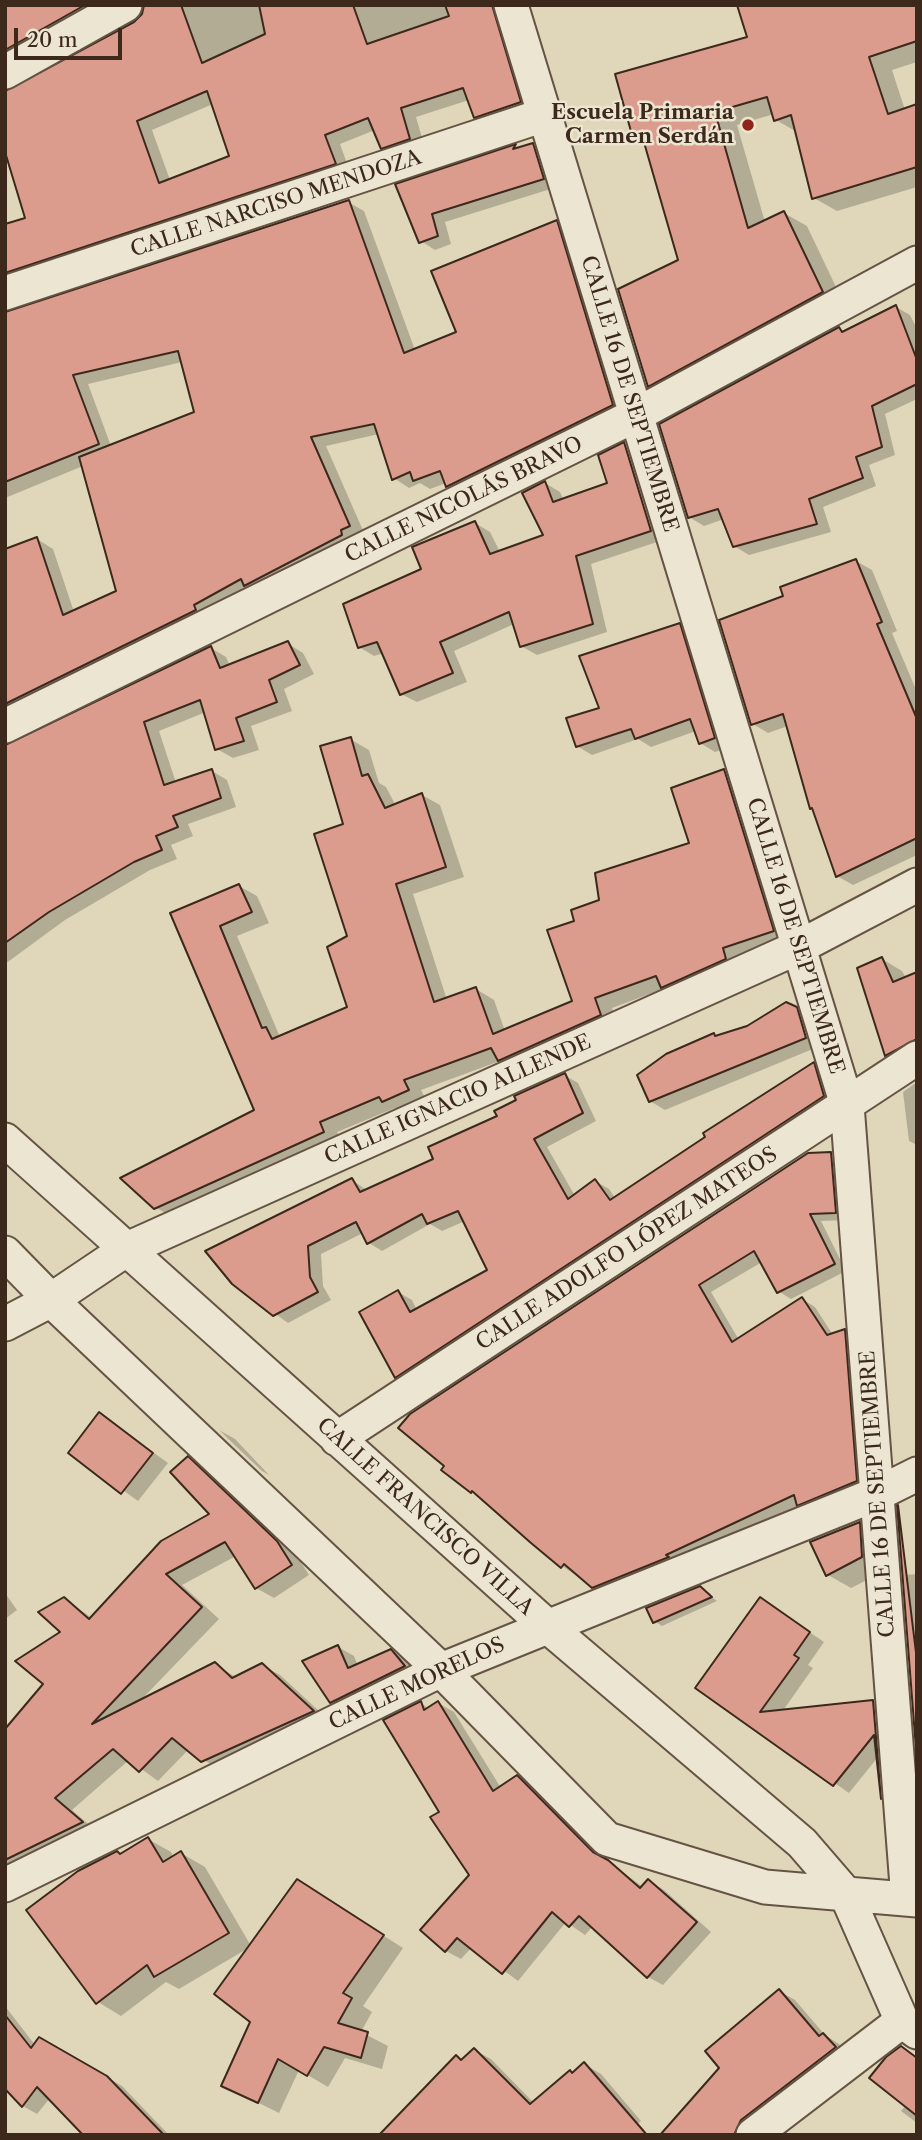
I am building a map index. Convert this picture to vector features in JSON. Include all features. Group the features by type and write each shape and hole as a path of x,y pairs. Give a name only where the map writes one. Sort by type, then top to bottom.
{"street":[{"path":"5,72 125,5"},
{"name":"CALLE 16 DE SEPTIEMBRE","path":"512,5 547,114 634,416 848,1105 912,1900"},
{"name":"CALLE NARCISO MENDOZA","path":"5,293 547,114"},
{"name":"CALLE NICOLÁS BRAVO","path":"5,726 634,416 917,263"},
{"name":"CALLE IGNACIO ALLENDE","path":"5,1324 51,1300 127,1250 799,947 917,885"},
{"name":"CALLE ADOLFO LÓPEZ MATEOS","path":"337,1439 917,1058"},
{"name":"CALLE FRANCISCO VILLA","path":"5,1140 547,1626 802,1843 846,1894 910,2027"},
{"path":"5,1254 441,1670 607,1839 765,1886 912,1900"},
{"name":"CALLE MORELOS","path":"5,1885 441,1670 879,1493 917,1474"},
{"path":"753,2135 910,2027"}],"building":[{"path":"5,5 85,5 5,50"},
{"path":"144,5 181,5 202,63 265,34 259,5 353,5 367,44 449,16 445,5 492,5 521,102 474,118 463,88 401,108 410,139 381,149 368,118 325,135 336,164 5,273 5,224 25,218 5,152 5,91 134,22 142,14","holes":["207,91 229,156 159,183 137,121"]},
{"path":"737,5 917,5 917,41 869,57 888,114 917,104 917,167 812,199 791,115 774,121 767,97 715,112 748,228 784,211 823,292 648,387 618,289 678,260 641,132 632,135 615,74 747,37"},
{"path":"533,143 544,179 432,214 438,236 419,243 395,184 516,144 513,149"},
{"path":"349,200 404,353 456,332 431,271 557,220 613,405 446,487 440,471 413,481 410,472 392,480 374,424 311,437 350,526 341,530 342,535 244,586 241,579 194,605 196,610 5,704 5,549 37,537 63,615 116,591 79,457 194,412 178,351 73,375 99,444 5,482 5,312"},
{"path":"896,305 917,360 917,384 872,406 882,447 856,457 863,478 809,499 817,524 733,547 718,509 688,518 659,424 839,327 842,332"},
{"path":"624,442 651,531 576,556 593,624 520,647 509,612 440,642 453,673 400,695 377,642 358,648 343,604 421,569 412,547 475,521 490,554 543,535 522,493 545,481 553,502 607,483 598,455"},
{"path":"856,559 882,622 877,624 917,719 917,838 836,877 812,808 810,809 783,714 751,725 719,620 783,596 780,587"},
{"path":"680,623 715,738 699,744 690,719 635,739 631,729 576,747 566,718 599,708 579,656"},
{"path":"288,641 300,665 269,680 277,702 236,718 244,741 215,750 200,700 144,722 164,785 212,769 221,798 173,816 178,827 156,836 162,850 134,862 49,912 5,943 5,745 211,646 220,668"},
{"path":"351,737 362,776 368,774 385,808 422,793 446,867 396,884 434,1002 476,987 493,1034 572,1001 547,930 574,921 571,910 599,900 595,873 689,843 671,788 724,769 774,931 723,948 726,959 661,988 656,976 595,998 601,1015 498,1061 491,1048 404,1080 409,1090 382,1102 379,1097 320,1122 324,1132 154,1209 120,1178 254,1110 170,913 239,884 252,912 220,926 262,1028 266,1027 272,1039 347,1007 327,947 347,936 314,834 343,824 320,746"},
{"path":"882,957 893,982 917,972 917,1039 885,1056 857,968"},
{"path":"786,1002 797,1007 806,1038 649,1102 637,1075 666,1054 714,1033 715,1036 747,1026"},
{"path":"814,1062 824,1096 395,1378 359,1312 398,1290 410,1312 487,1270 458,1211 427,1224 422,1214 367,1244 356,1222 308,1246 310,1277 318,1292 273,1316 232,1284 205,1251 352,1178 360,1192 433,1159 428,1147 497,1116 494,1111 516,1100 514,1096 565,1073 583,1113 534,1139 568,1199 595,1179 610,1200 705,1137 703,1133"},
{"path":"831,1152 836,1213 810,1214 835,1264 777,1293 754,1251 699,1285 732,1342 802,1297 827,1335 845,1329 857,1481 797,1506 794,1495 666,1555 669,1557 592,1588 564,1564 561,1568 472,1491 471,1493 441,1470 444,1466 398,1428 410,1414 808,1153"},
{"path":"99,1412 153,1453 121,1494 68,1453"},
{"path":"188,1456 277,1541 292,1565 255,1589 225,1542 166,1574 202,1607 92,1724 215,1662 232,1678 262,1663 314,1711 201,1762 172,1738 139,1772 113,1749 55,1798 83,1822 5,1860 5,1729 43,1684 15,1661 60,1632 38,1612 64,1597 89,1619 161,1541 209,1514 170,1472"},
{"path":"897,1505 917,1661 917,1762"},
{"path":"860,1522 862,1557 826,1576 810,1542"},
{"path":"700,1586 712,1597 653,1623 646,1608"},
{"path":"760,1597 810,1632 794,1655 799,1658 760,1712 873,1700 881,1799 874,1735 833,1786 695,1688"},
{"path":"338,1645 348,1668 391,1649 405,1666 330,1703 302,1661"},
{"path":"421,1701 424,1710 438,1701 493,1791 517,1775 593,1852 608,1860 640,1888 648,1879 697,1922 647,1978 579,1916 569,1927 552,1912 502,1974 457,1938 445,1952 420,1930 469,1875 430,1817 439,1812 383,1720"},
{"path":"148,1837 163,1862 181,1851 229,1933 154,1977 147,1965 96,2004 26,1910 78,1871 117,1851 120,1854"},
{"path":"297,1879 384,1935 343,1993 352,1998 338,2023 368,2032 361,2058 324,2047 307,2076 278,2059 258,2103 221,2086 250,2022 214,1994"},
{"path":"779,1989 819,2036 823,2033 836,2047 741,2120 734,2135 660,2135 719,2068 705,2051"},
{"path":"5,2015 31,2048 39,2037 107,2076 164,2135 83,2135 37,2087 22,2107 5,2089"},
{"path":"901,2046 917,2058 917,2116 869,2078 886,2057"},
{"path":"474,2048 530,2104 570,2070 572,2073 584,2062 647,2135 379,2135 456,2055 461,2060"}],"place":[{"name":"Escuela Primaria Carmen Serdán","path":"748,125"}]}
